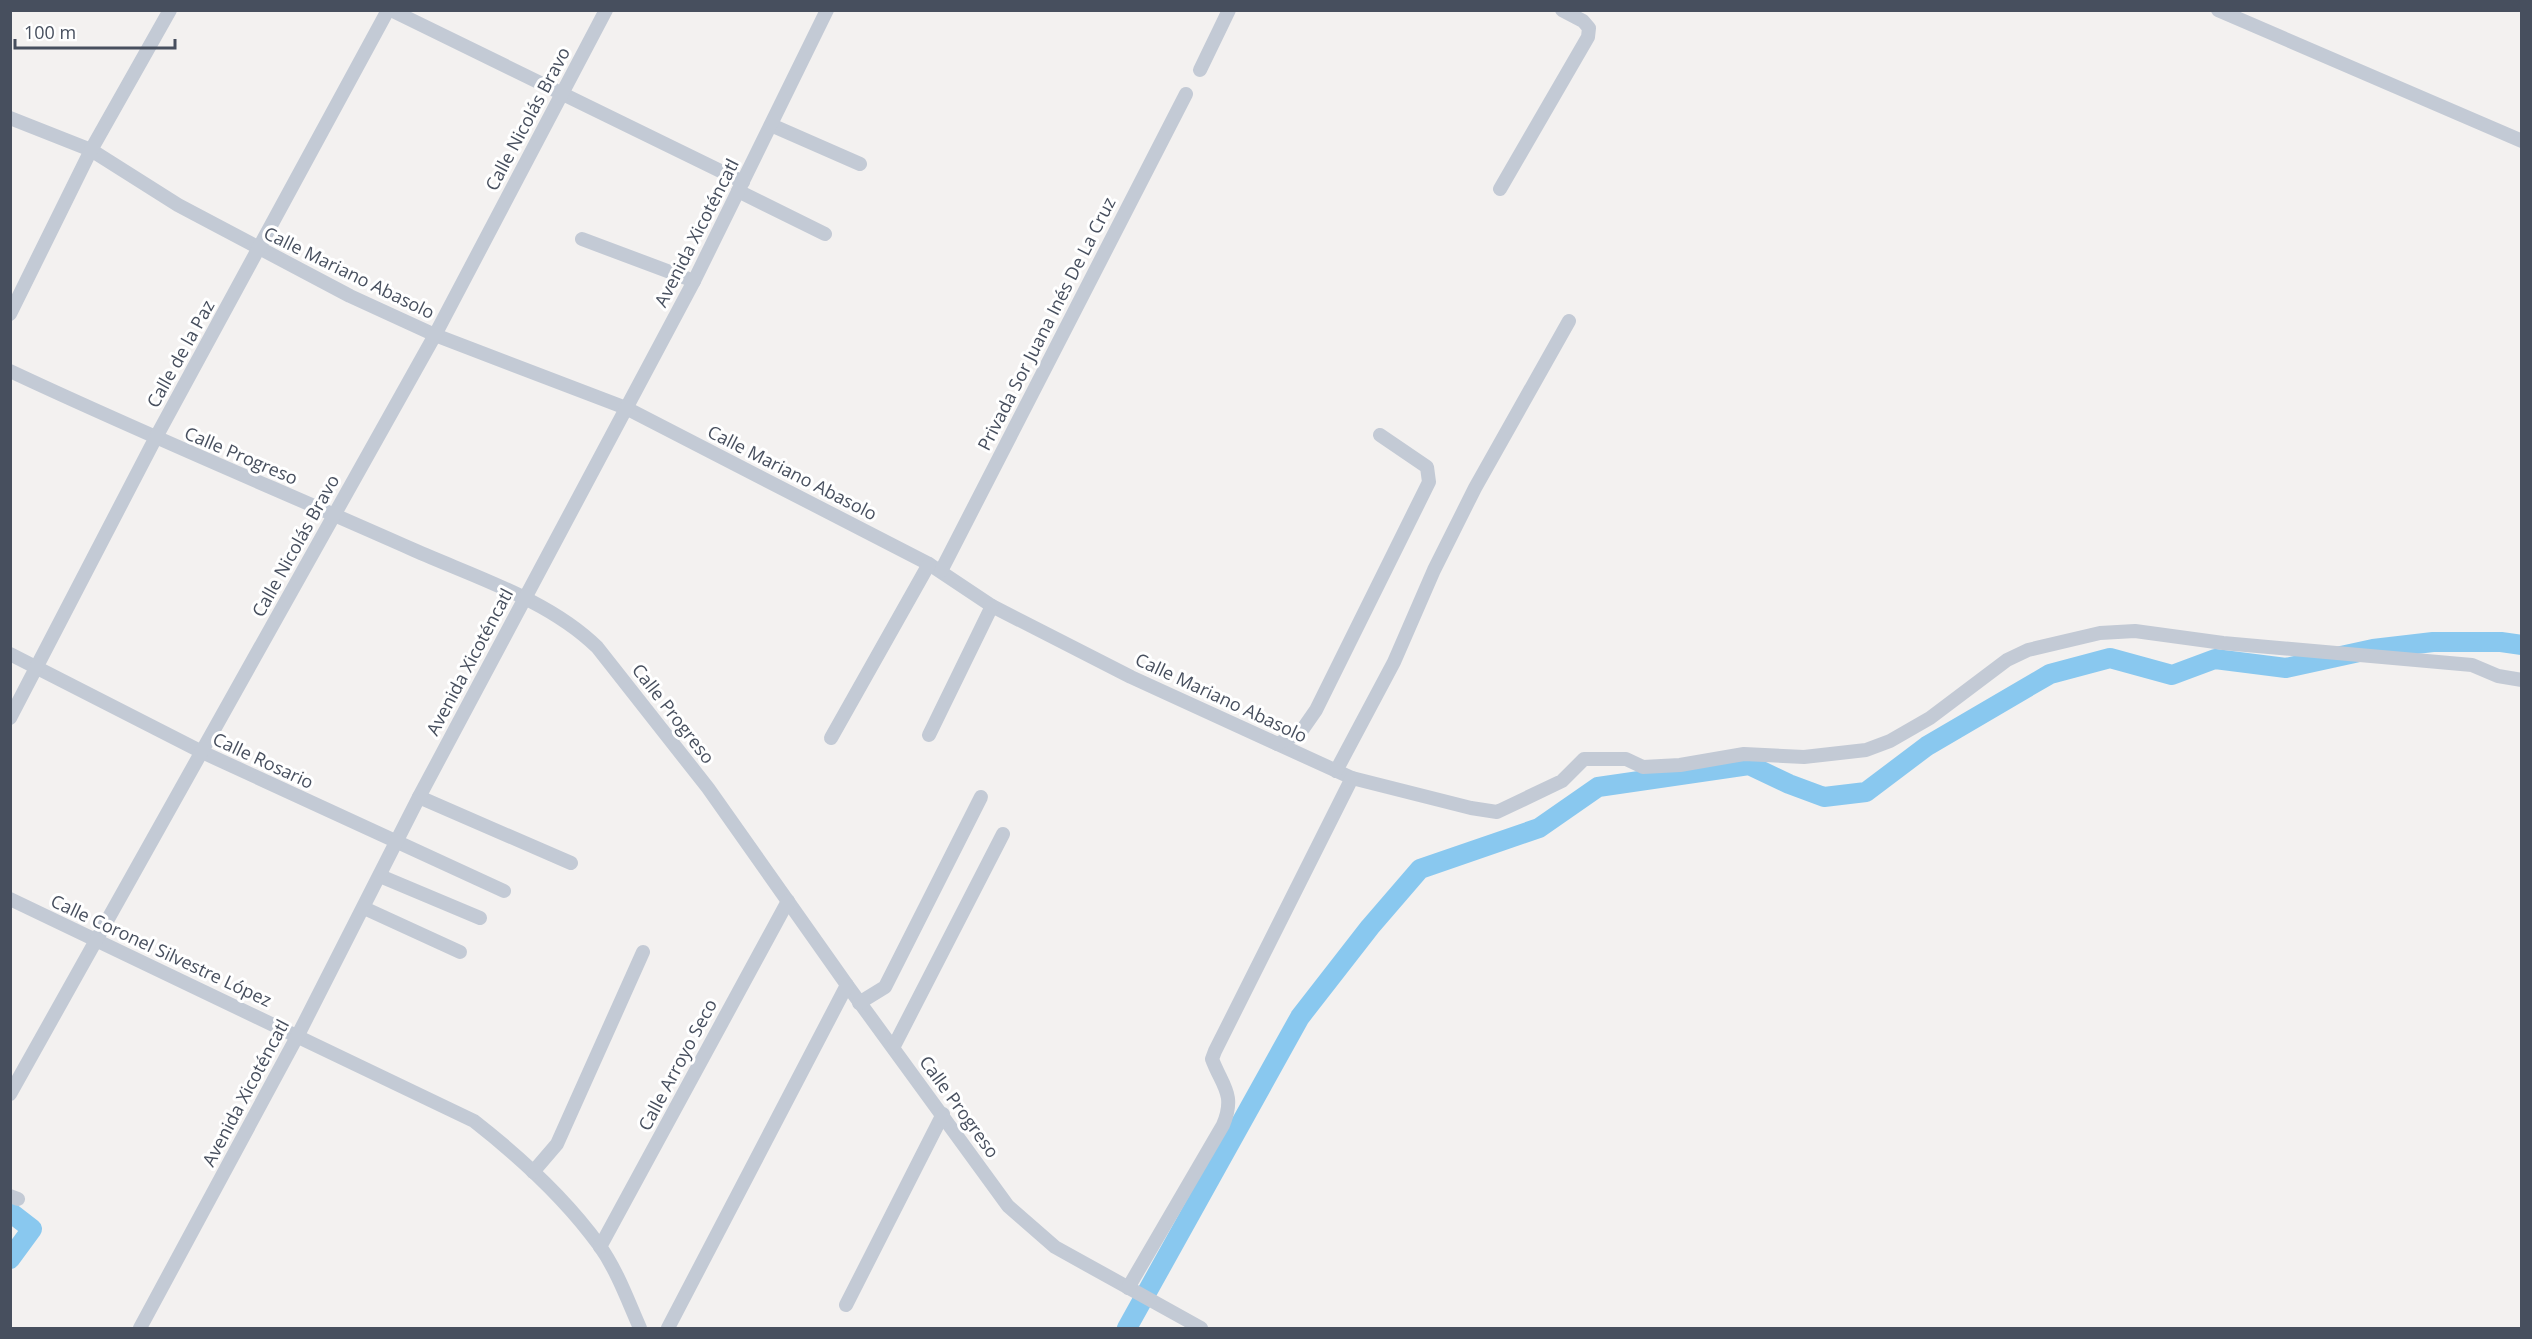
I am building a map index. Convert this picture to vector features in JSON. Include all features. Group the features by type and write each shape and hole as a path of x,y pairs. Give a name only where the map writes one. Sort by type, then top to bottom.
{"street":[{"path":"10,314 91,150 170,10"},
{"path":"389,10 562,94 825,234"},
{"name":"Calle de la Paz","path":"10,717 155,439 389,10"},
{"name":"Calle Nicolás Bravo","path":"10,1094 435,335 606,10"},
{"name":"Avenida Xicoténcatl","path":"140,1329 298,1035 419,797 694,281 827,10"},
{"path":"1200,70 1229,10"},
{"path":"1500,189 1588,37 1589,28 1583,21 1562,10"},
{"path":"2218,10 2522,141"},
{"name":"Privada Sor Juana Inés De La Cruz","path":"831,738 935,567 1186,94"},
{"name":"Calle Mariano Abasolo","path":"10,118 91,150 178,205 350,296 435,335 626,408 935,567 992,606 1131,677 1352,778 1471,808 1497,812 1562,781 1584,759 1597,757 1626,759 1643,767 1680,765 1744,754 1804,757 1866,750 1890,741 1930,718 2007,660 2028,650 2100,633 2135,631 2223,643 2472,665 2498,676 2522,680"},
{"path":"771,124 860,164"},
{"path":"582,239 694,281"},
{"path":"1336,771 1394,662 1434,570 1475,488 1569,321"},
{"name":"Calle Progreso","path":"10,371 155,439 335,515 524,599 579,629 597,647 708,788 847,985 894,1046 1008,1206 1055,1247 1199,1328"},
{"path":"1277,744 1300,733 1316,710 1429,482 1427,467 1380,435"},
{"path":"929,735 992,606"},
{"name":"Calle Rosario","path":"10,654 38,666 202,752 397,844 504,891"},
{"path":"1131,1291 1223,1125 1228,1102 1227,1086 1212,1059 1352,778"},
{"path":"419,797 571,862"},
{"path":"860,1003 885,987 981,797"},
{"path":"894,1046 1003,834"},
{"path":"380,876 480,918"},
{"name":"Calle Coronel Silvestre López","path":"10,899 474,1121 567,1205 600,1247 640,1329"},
{"name":"Calle Arroyo Seco","path":"600,1247 788,900"},
{"path":"364,908 460,952"},
{"path":"533,1172 557,1144 643,952"},
{"path":"668,1329 847,985"},
{"path":"846,1305 943,1114"}],"waterway":[{"path":"1127,1328 1300,1017 1370,927 1420,869 1539,828 1598,787 1749,765 1824,797 1866,792 1927,746 2050,674 2110,658 2172,675 2215,659 2286,668 2373,649 2433,642 2501,642 2522,645"},
{"path":"10,1212 32,1229 10,1259"}]}
